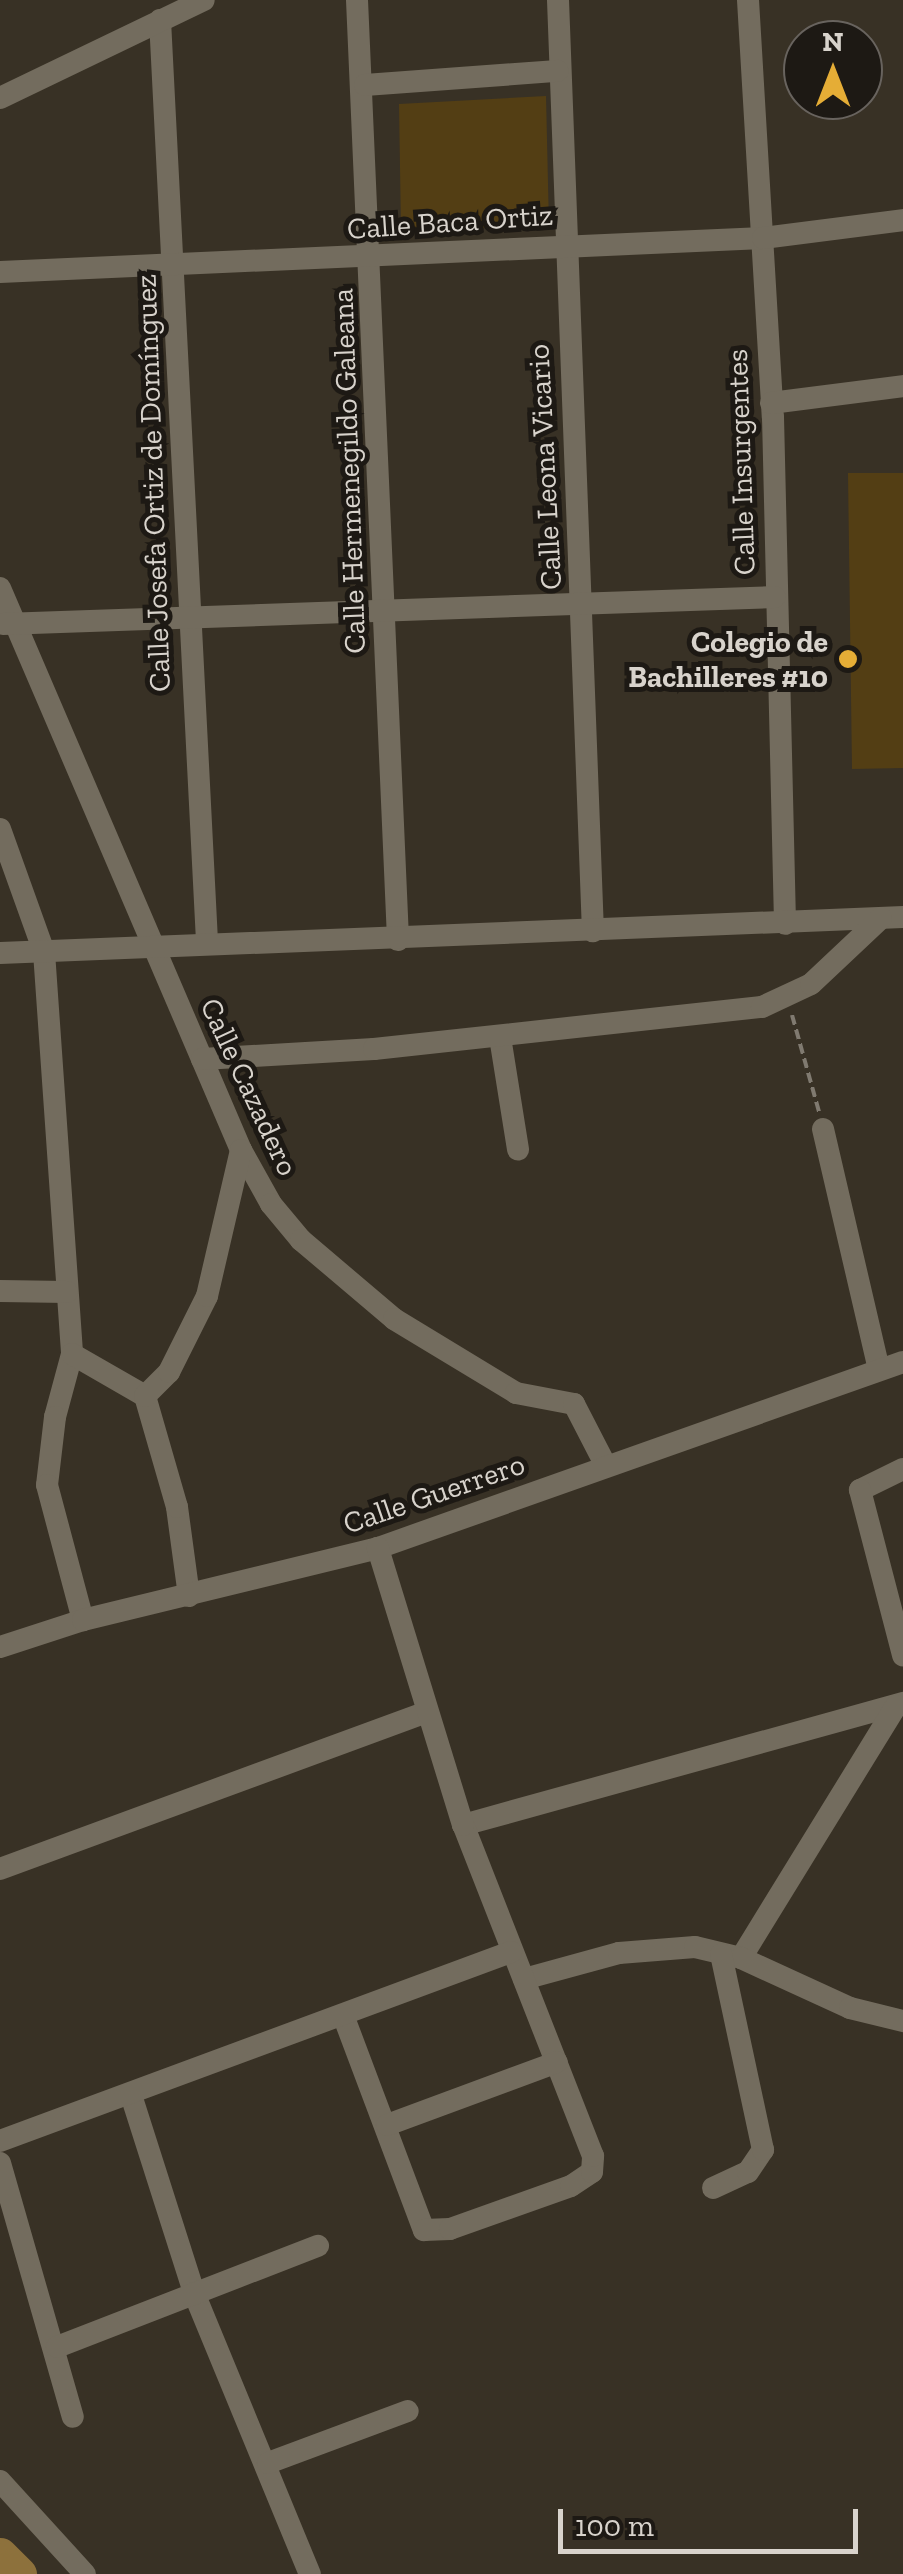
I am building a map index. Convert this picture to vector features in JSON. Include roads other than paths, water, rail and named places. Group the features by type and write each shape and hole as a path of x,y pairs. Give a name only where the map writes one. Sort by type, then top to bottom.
{"street":[{"path":"0,98 204,0"},
{"name":"Calle Hermenegildo Galeana","path":"357,0 365,85 398,940"},
{"name":"Calle Leona Vicario","path":"558,0 557,71 593,932"},
{"name":"Calle Insurgentes","path":"748,0 771,403 785,924"},
{"name":"Calle Josefa Ortiz de Domínguez","path":"160,20 175,268 187,616 208,944"},
{"path":"365,85 557,71"},
{"name":"Calle Baca Ortiz","path":"0,272 175,268 564,244 763,238 903,220"},
{"path":"771,403 903,386"},
{"name":"Calle Cazadero","path":"0,588 8,624 242,1150 271,1204 301,1240 394,1319 507,1388 574,1404 606,1466"},
{"path":"8,624 775,597"},
{"path":"0,828 44,952 72,1354 55,1417 48,1485 83,1620"},
{"path":"0,953 892,918"},
{"path":"202,1059 500,1037 726,1014 788,1000 892,918"},
{"path":"500,1037 518,1150"},
{"path":"823,1129 879,1369"},
{"path":"146,1396 169,1372 208,1296 242,1150"},
{"path":"0,1292 68,1292"},
{"path":"72,1354 146,1396 177,1506 189,1596"},
{"name":"Calle Guerrero","path":"0,1648 83,1620 378,1548 903,1362"},
{"path":"903,1468 860,1490 903,1655"},
{"path":"343,2015 388,2125 424,2230 450,2229 570,2186 592,2172 593,2156 463,1825 378,1548"},
{"path":"463,1825 899,1704"},
{"path":"713,2188 748,2172 763,2150 731,1956 899,1704"},
{"path":"0,1869 426,1712"},
{"path":"524,1979 655,1947 731,1956 850,2008 903,2021"},
{"path":"0,2140 511,1952"},
{"path":"388,2125 557,2062"},
{"path":"131,2094 194,2294 268,2463 310,2574"},
{"path":"0,2163 57,2347 73,2417"},
{"path":"57,2347 318,2246"},
{"path":"268,2463 408,2412"},
{"path":"0,2481 85,2574"}],"waterway":[{"path":"0,2555 19,2574"}],"place":[{"name":"Colegio de Bachilleres #10","path":"848,659"}]}
